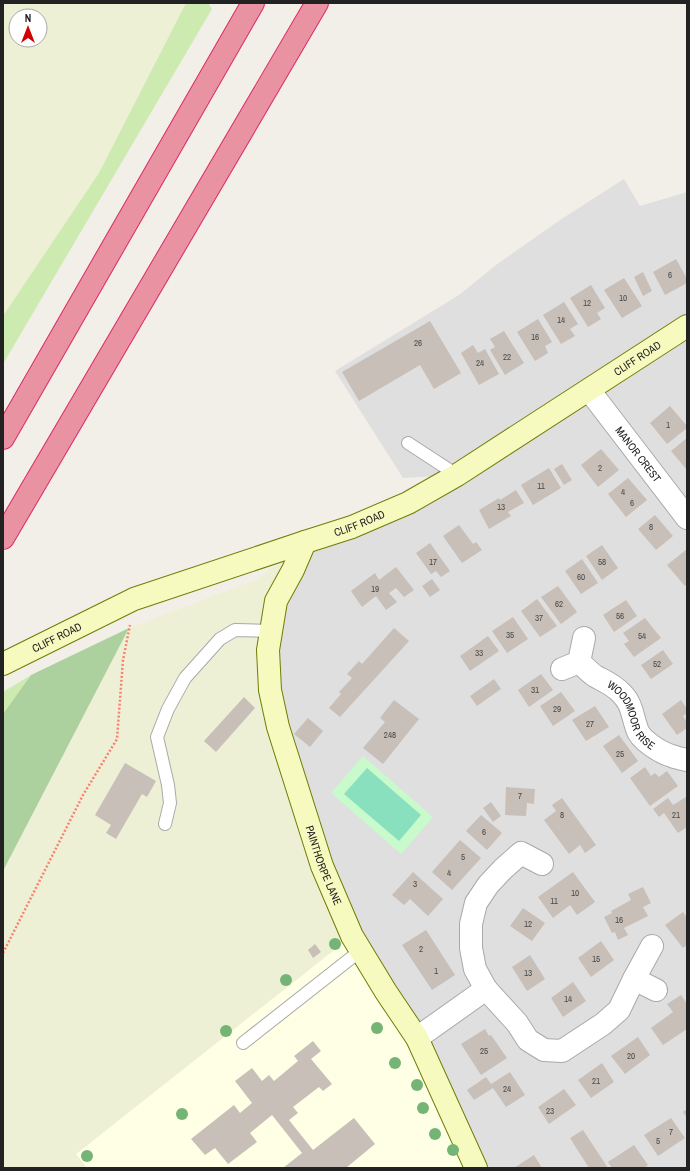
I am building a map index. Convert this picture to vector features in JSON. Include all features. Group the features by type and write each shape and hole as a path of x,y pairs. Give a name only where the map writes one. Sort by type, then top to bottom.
{"highway":[{"path":"3,438 253,3"},
{"path":"3,538 317,3"}],"street":[{"name":"CLIFF ROAD","path":"3,664 134,598 352,527 408,503 457,475 687,326"},
{"name":"MANOR CREST","path":"589,390 684,507"},
{"name":"PAINTHORPE LANE","path":"305,542 293,570 276,600 268,650 270,690 278,727 322,866 352,936 386,992 417,1038 476,1168"},
{"name":"WOODMOOR RISE","path":"584,638 571,665 609,683 621,693 630,704 637,730 647,742 657,749 672,756 687,760"},
{"path":"542,864 521,853 488,885 476,903 471,924 471,948 475,969 486,989 517,1023 528,1040 544,1050 562,1051 603,1024 619,1010 652,946"},
{"path":"634,980 656,990"},
{"path":"417,1038 486,989"}],"lane":[{"path":"408,443 457,475"},
{"path":"165,824 170,803 168,784 157,737 168,709 185,678 220,639 234,630 271,631"},
{"path":"243,1043 360,951"}],"path":[{"path":"3,953 82,795 117,739 123,660 134,598"}],"shaded area":[{"path":"3,3 186,3 99,173 3,316"},
{"path":"624,179 640,206 687,192 687,1168 476,1168 360,951 270,690 293,570 305,542 456,475 403,478 335,371 459,295 496,265 560,220"},
{"path":"305,542 293,570 270,690 352,936 76,1154 87,1168 3,1168 3,871 129,628 257,579"},
{"path":"346,940 364,975 425,1074 463,1168 87,1168 76,1154"}],"green space":[{"path":"186,3 208,3 212,9 3,364 3,316 99,173"},
{"path":"129,628 3,871 3,714 31,675"},
{"path":"31,675 3,714 3,692"},
{"path":"363,756 433,817 401,854 331,793"},
{"path":"367,768 421,815 399,841 344,794"}],"building":[{"path":"676,259 687,279 687,283 665,295 653,272"},
{"path":"643,272 652,291 643,296 634,277"},
{"path":"624,278 642,306 622,318 604,290"},
{"path":"591,285 605,308 597,313 601,319 588,327 570,298"},
{"path":"564,302 578,324 570,329 575,336 561,344 543,315"},
{"path":"538,319 552,342 545,346 548,353 535,361 517,332"},
{"path":"430,321 461,373 434,389 420,365 359,401 342,372"},
{"path":"504,331 524,363 505,375 490,350 495,347 490,339"},
{"path":"473,345 478,353 485,349 499,374 479,385 461,353"},
{"path":"670,406 687,426 687,428 667,444 650,423"},
{"path":"687,438 687,470 671,451"},
{"path":"601,449 619,470 598,487 581,465"},
{"path":"562,464 572,480 564,485 554,469"},
{"path":"549,468 561,488 533,505 521,485"},
{"path":"628,478 647,500 626,517 608,494"},
{"path":"516,490 524,503 508,512 511,516 489,529 479,510"},
{"path":"655,515 673,536 656,550 638,529"},
{"path":"459,525 473,544 476,542 482,550 462,563 443,536"},
{"path":"430,543 450,571 441,577 436,571 431,574 416,553"},
{"path":"602,545 618,568 602,580 586,556"},
{"path":"687,549 687,584 685,586 667,565"},
{"path":"582,559 598,583 581,594 565,571"},
{"path":"396,567 414,590 404,597 396,588 389,593 397,602 386,610 376,596 362,607 351,591 375,573 379,580"},
{"path":"432,579 440,590 430,597 422,586"},
{"path":"558,586 577,612 561,624 541,597"},
{"path":"537,599 557,626 540,637 521,611"},
{"path":"626,600 637,616 614,632 603,615"},
{"path":"513,617 528,639 507,653 492,631"},
{"path":"645,618 661,638 634,657 624,644 629,641 623,633"},
{"path":"394,628 409,641 340,717 329,708 341,694 339,692 352,678 347,674 359,661 362,664"},
{"path":"488,636 499,651 470,671 460,656"},
{"path":"663,650 673,664 651,679 641,665"},
{"path":"541,674 553,690 529,707 518,690"},
{"path":"494,679 501,689 477,706 470,696"},
{"path":"561,692 575,711 553,726 540,706"},
{"path":"244,697 255,708 216,752 204,741"},
{"path":"394,700 419,719 383,764 363,748 385,722 380,718"},
{"path":"681,700 687,709 687,713 683,716 687,722 687,728 677,735 662,714"},
{"path":"595,706 609,727 586,741 572,720"},
{"path":"308,718 323,731 310,747 294,734"},
{"path":"619,735 638,761 622,773 603,746"},
{"path":"125,763 156,781 147,797 142,794 116,839 106,833 111,825 95,815"},
{"path":"645,767 651,776 655,773 659,777 667,771 678,786 650,806 630,778"},
{"path":"506,787 535,789 534,804 527,803 526,816 505,815"},
{"path":"686,797 687,827 678,833 664,813 659,817 653,809 668,798 673,805"},
{"path":"562,798 596,845 585,853 580,845 569,854 544,820 556,811 552,805"},
{"path":"491,802 501,816 493,822 483,808"},
{"path":"481,815 502,833 487,850 466,831"},
{"path":"460,840 481,858 452,890 432,872"},
{"path":"413,872 443,899 428,916 410,899 404,905 392,895"},
{"path":"573,872 595,902 577,915 570,905 553,918 538,897"},
{"path":"643,887 651,903 643,907 648,916 624,928 628,935 618,940 615,932 612,933 604,917 612,913 611,911 631,900 628,894"},
{"path":"523,908 545,923 532,941 510,926"},
{"path":"683,912 687,918 687,945 683,948 665,925"},
{"path":"426,930 455,975 432,990 402,945"},
{"path":"601,941 614,960 591,977 578,958"},
{"path":"315,944 321,952 313,958 308,950"},
{"path":"530,955 545,979 527,991 512,967"},
{"path":"573,982 586,1001 563,1017 551,998"},
{"path":"681,995 687,1004 687,1029 663,1045 651,1028 673,1012 667,1004"},
{"path":"485,1029 507,1058 481,1075 461,1044"},
{"path":"638,1037 650,1055 625,1074 611,1056"},
{"path":"313,1041 321,1051 311,1059 332,1084 323,1091 319,1087 293,1107 298,1113 289,1120 313,1150 354,1118 375,1144 346,1168 283,1168 302,1153 272,1115 250,1133 257,1142 228,1164 215,1148 205,1155 191,1139 234,1105 240,1113 252,1103 235,1081 252,1068 262,1081 269,1075 274,1081 298,1061 294,1056"},
{"path":"602,1063 614,1082 591,1098 578,1080"},
{"path":"510,1072 525,1095 506,1107 493,1088 474,1100 467,1090 486,1077 491,1084"},
{"path":"564,1089 576,1105 549,1124 538,1107"},
{"path":"687,1109 687,1118 683,1112"},
{"path":"671,1118 685,1138 658,1156 644,1135"},
{"path":"583,1130 608,1168 589,1168 570,1138"},
{"path":"634,1145 648,1165 644,1168 612,1168 608,1162"},
{"path":"534,1155 542,1168 514,1168"}]}
